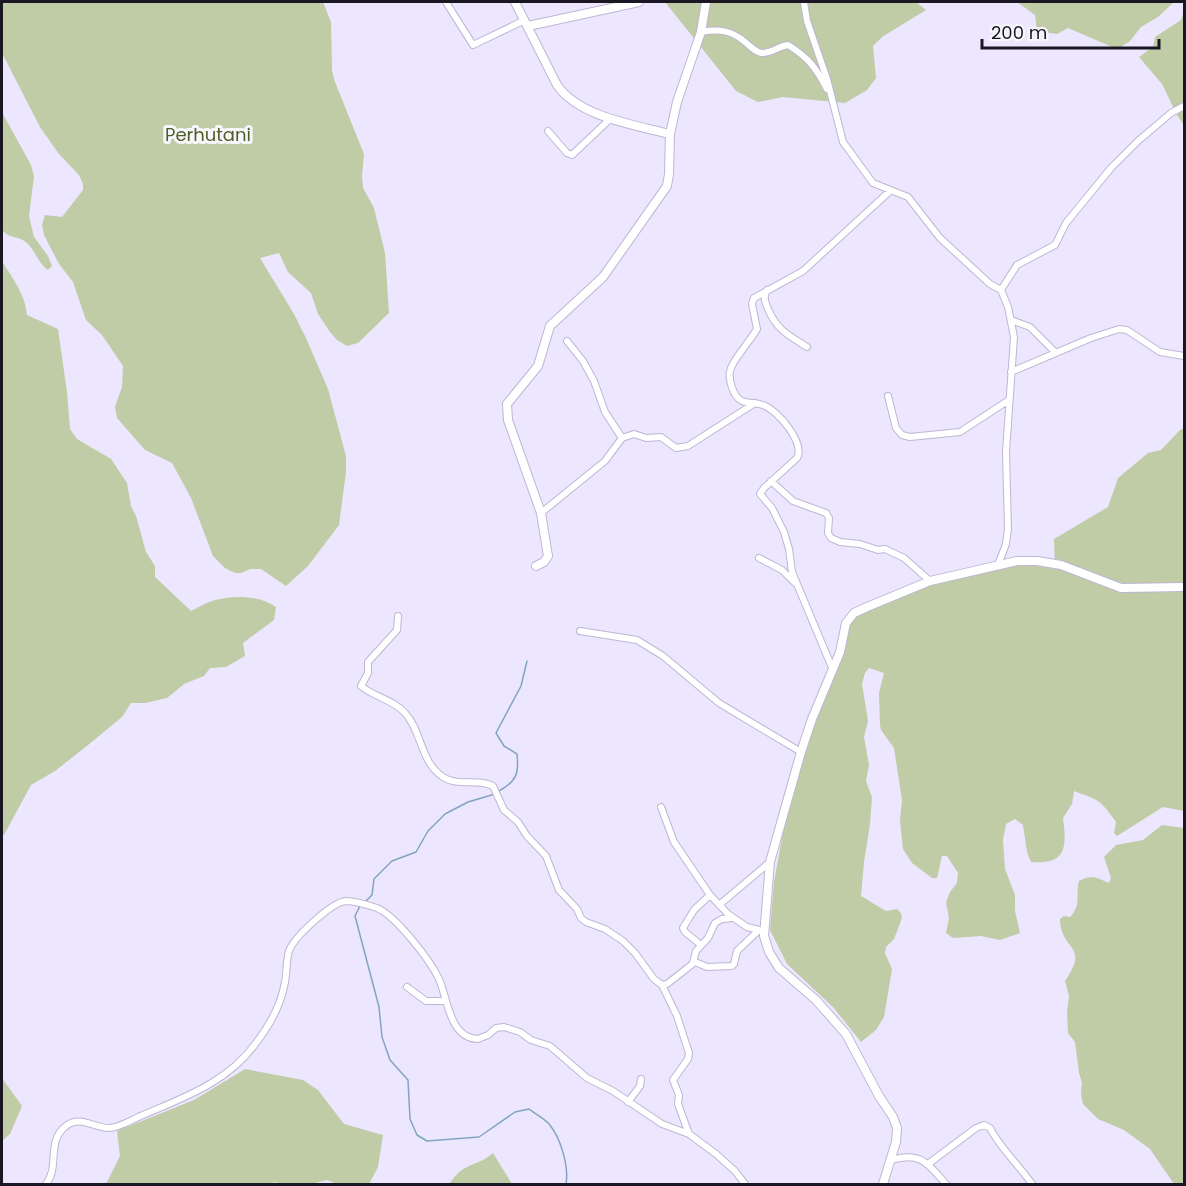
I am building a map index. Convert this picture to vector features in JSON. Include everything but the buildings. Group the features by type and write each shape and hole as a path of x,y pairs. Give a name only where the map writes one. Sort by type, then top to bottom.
{"street":[{"path":"446,2 474,45 527,23 639,2"},
{"path":"514,2 560,90 569,98 610,119 670,134"},
{"path":"536,566 544,562 548,556 541,513 508,420 507,404 538,366 550,326 603,277 667,186 670,134 677,102 701,32 706,2"},
{"path":"804,2 807,21 847,150 873,183 911,199 943,241 990,284 1001,290 1014,337 1006,465 1009,522 1006,544 998,565"},
{"path":"701,32 728,31 736,34 762,53 788,45 806,57 819,73 831,98"},
{"path":"1001,290 1017,265 1055,245 1066,223 1117,162 1138,141 1172,113 1185,106"},
{"path":"548,131 567,153 572,155 610,119"},
{"path":"833,670 792,572 784,532 772,508 760,494 797,458 799,448 789,429 767,406 740,400 730,382 729,373 758,328 753,300 803,271 890,191"},
{"path":"767,290 764,299 774,323 780,330 807,347"},
{"path":"1011,320 1030,327 1055,352"},
{"path":"1011,372 1055,352 1114,330 1123,329 1160,352 1185,356"},
{"path":"567,341 583,361 597,388 605,412 622,438"},
{"path":"888,396 896,428 902,435 910,437 960,432 1009,400"},
{"path":"541,513 605,461 622,438 633,434 646,438 662,437 675,448 688,446 756,403"},
{"path":"771,481 793,501 826,513 829,518 828,533 831,538 878,550 885,549 904,558 930,582"},
{"path":"759,558 782,570 798,586"},
{"path":"883,1185 897,1135 892,1117 846,1034 816,1000 773,961 765,945 761,928 770,862 801,752 842,646 846,622 854,613 930,582 998,565 1027,561 1050,563 1121,588 1185,587"},
{"path":"398,616 397,630 368,662 368,673 361,686 405,713 427,759 442,777 456,782 489,784 495,789 504,810 518,822 527,836 546,856 559,891 577,909 581,918 605,929 623,941 654,979 662,985 677,1016 689,1053 688,1059 673,1080 689,1134"},
{"path":"580,631 637,640 663,656 719,703 801,752"},
{"path":"661,807 674,842 710,895 733,918 761,928"},
{"path":"719,905 770,862"},
{"path":"701,945 684,932 683,928 694,910 710,895"},
{"path":"46,1185 51,1178 56,1138 65,1126 78,1122 112,1128 186,1098 224,1075 243,1059 277,1011 285,983 289,951 294,942 303,931 332,908 349,901 386,913 404,929 436,975 458,1029 468,1037 482,1038 500,1027 520,1032 531,1040 555,1049 579,1073 613,1091 662,1124 689,1134 735,1171 745,1185"},
{"path":"693,963 694,954 708,938 715,923 722,919 733,918"},
{"path":"662,985 667,984 693,963 697,962 710,967 732,966 735,964 737,951 761,928"},
{"path":"407,987 426,1001 445,1001"},
{"path":"628,1102 640,1086 641,1079"},
{"path":"928,1164 976,1128 986,1126 1022,1169 1032,1185"},
{"path":"891,1160 910,1156 921,1159 946,1185"}],"green space":[{"name":"Perhutani","path":"2,2 323,2 331,22 332,71 364,154 363,188 374,208 385,253 389,313 358,343 347,346 330,332 318,314 311,293 288,272 279,253 260,258 306,338 328,389 346,456 339,525 308,566 286,586 261,569 235,573 225,568 213,556 191,498 172,463 145,450 117,418 115,407 122,387 123,366 102,335 86,320 73,282 59,264 44,235 42,225 45,215 62,217 83,190 83,184 79,175 59,154 40,127 2,53"},
{"path":"665,2 916,2 926,10 882,37 873,46 876,78 867,90 845,103 783,97 758,102 736,91"},
{"path":"1017,2 1174,2 1158,17 1141,27 1130,41 1117,49 1068,28 1057,34 1037,31 1035,15"},
{"path":"1184,11 1184,125 1162,84 1139,57 1153,47 1155,37 1181,20"},
{"path":"2,106 3,114 31,165 34,176 29,216 34,237 48,256 52,266 48,270 27,243 2,230"},
{"path":"2,261 21,293 27,315 58,329 70,429 77,439 111,459 127,483 131,506 146,552 155,566 155,577 191,611 212,601 237,597 262,600 276,607 274,620 243,643 245,656 226,667 210,668 204,676 184,684 167,698 145,703 131,703 122,717 88,745 55,771 31,785 4,835 2,834"},
{"path":"1184,428 1184,811 1163,807 1117,836 1114,833 1116,822 1103,805 1074,791 1072,804 1063,818 1065,838 1062,852 1051,861 1043,862 1031,862 1023,825 1015,819 1006,824 1003,840 1005,869 1015,895 1015,911 1020,933 1000,940 981,936 953,938 946,933 949,918 946,902 957,883 958,873 947,856 942,856 937,878 932,878 912,863 903,849 900,821 902,800 894,748 880,725 879,693 884,673 869,668 862,684 868,721 864,737 869,765 866,781 872,797 861,896 886,911 897,909 902,918 894,939 886,947 885,953 892,969 884,1017 876,1030 861,1042 833,1007 787,964 770,930 774,882 784,827 802,758 853,617 909,592 969,575 1026,563 1055,567 1054,539 1108,507 1118,478 1148,453 1161,450"},
{"path":"1162,825 1184,828 1184,1184 1174,1184 1150,1149 1124,1130 1098,1119 1083,1104 1075,1042 1068,1033 1069,996 1065,981 1072,969 1075,954 1064,937 1060,919 1064,916 1070,917 1076,908 1079,881 1091,877 1109,883 1111,878 1104,857 1116,845 1143,840"},
{"path":"245,1069 303,1080 318,1090 344,1124 383,1135 378,1167 369,1184 337,1184 327,1180 311,1184 275,1182 269,1184 106,1184 120,1156 117,1131 194,1100"},
{"path":"2,1078 22,1106 10,1134 2,1141"},
{"path":"493,1153 512,1184 449,1184 460,1171"}],"waterway":[{"path":"499,791 510,784 516,776 518,761 517,754 504,746 496,733 521,686 527,661"},
{"path":"366,901 372,895 374,879 392,861 416,852 428,831 445,814 468,802 495,794"},
{"path":"360,906 355,916 379,1007 382,1037 390,1060 408,1080 410,1119 417,1135 427,1141 479,1137 515,1112 529,1109 547,1122 557,1137 565,1161 566,1184"}]}
